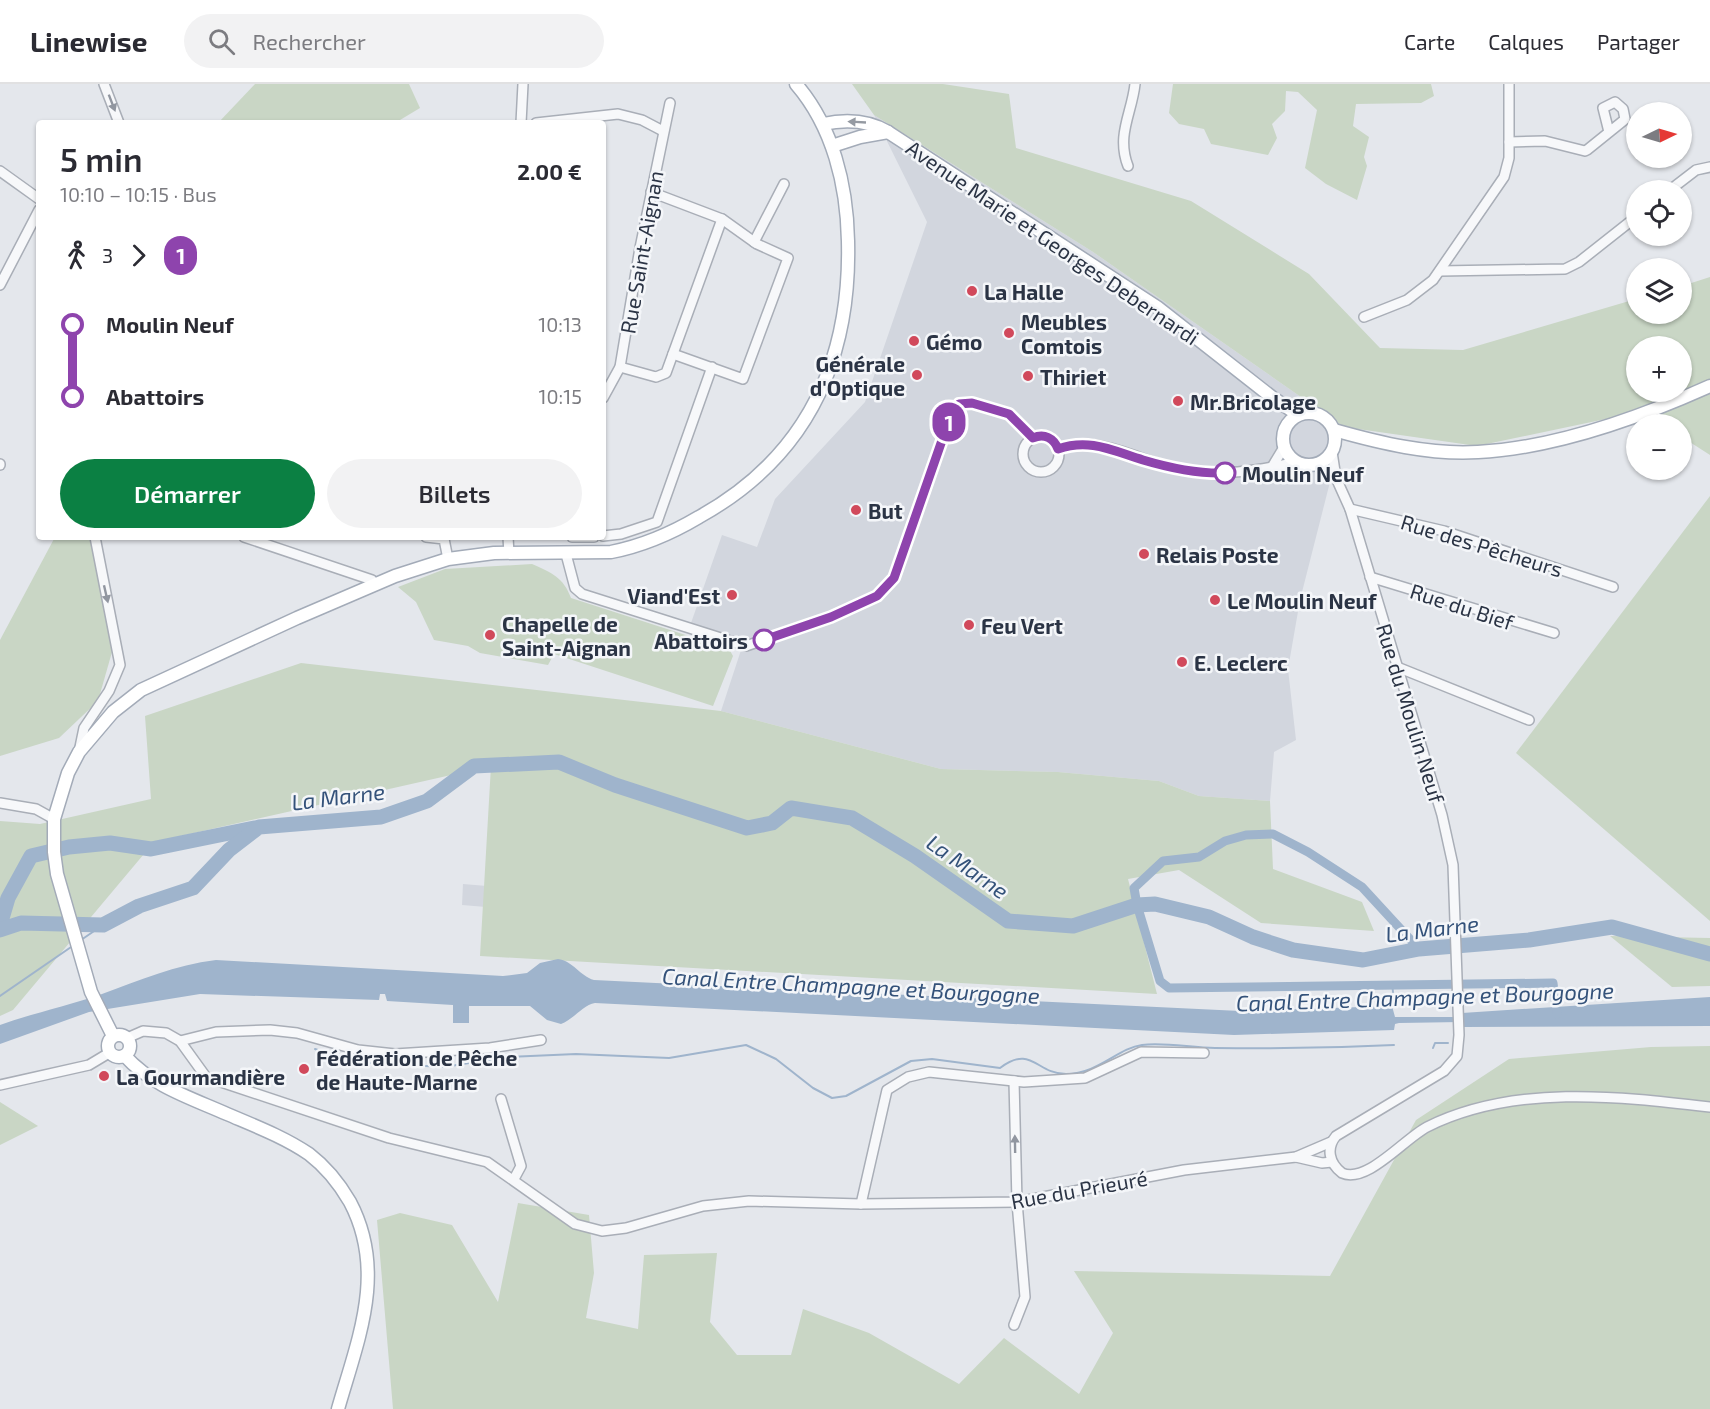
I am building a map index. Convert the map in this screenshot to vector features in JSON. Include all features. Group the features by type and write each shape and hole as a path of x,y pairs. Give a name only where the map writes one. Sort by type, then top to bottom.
{"main road":[{"path":"112,1036 91,992 57,874 54,819 68,774 79,752 113,712 141,690 394,576 448,559 494,553 566,554 628,549 694,521 719,506 758,477 804,423 831,364 847,286 846,201 832,146 823,124 796,84"},
{"name":"Avenue Marie et Georges Debernardi","path":"823,124 859,122 874,124 888,132 1157,307 1273,398 1291,410 1303,413"},
{"name":"Avenue Marie et Georges Debernardi","path":"832,146 860,137 888,132"},
{"path":"1367,439 1333,448 1320,463 1305,465 1297,462 1284,447 1283,440 1287,426 1303,413 1318,414 1325,418 1334,430 1367,439 1445,452 1495,451 1562,438 1637,416 1659,409 1710,386"},
{"name":"Avenue Marie et Georges Debernardi","path":"1273,398 1287,426"},
{"path":"1333,448 1334,430"},
{"path":"120,1035 127,1038 130,1045 125,1056 118,1058 109,1053 107,1046 112,1036 120,1035"},
{"path":"125,1056 159,1084 298,1147 322,1165 345,1194 363,1233 368,1250 369,1279 364,1312 338,1409"}],"street":[{"path":"104,84 117,120"},
{"path":"521,120 523,84"},
{"path":"1128,165 1122,142 1124,123 1136,84"},
{"path":"1364,317 1407,300 1425,287 1440,271 1504,177 1508,166 1509,84"},
{"name":"Rue Saint-Aignan","path":"606,393 620,367 651,192 670,104"},
{"path":"563,120 618,114 642,120 663,131"},
{"path":"1509,142 1550,141 1581,152 1609,132"},
{"path":"1683,180 1696,170 1710,167"},
{"path":"0,171 36,197"},
{"path":"754,242 784,184"},
{"path":"651,192 722,219 754,242 788,258 743,379 673,354"},
{"path":"0,285 36,216"},
{"path":"620,367 656,377 666,373 722,219"},
{"path":"1440,271 1565,269 1580,262 1626,225"},
{"path":"606,536 621,534 657,522 712,368"},
{"path":"566,554 575,588 582,594 746,646 831,617 877,596 894,578 947,426 959,404 972,403 1009,414 1033,438"},
{"path":"1040,436 1049,438 1058,449 1054,466 1045,472 1034,470 1025,462 1023,455 1024,448 1033,438 1040,436"},
{"path":"1058,449 1079,444 1104,445 1142,459 1200,472 1245,472 1297,462"},
{"path":"1272,467 1284,447"},
{"name":"Rue du Moulin Neuf","path":"1333,448 1336,478 1350,509 1448,838 1457,917 1458,977"},
{"name":"Rue du Moulin Neuf","path":"1320,463 1336,478"},
{"name":"Rue des Pêcheurs","path":"1350,509 1444,531 1613,587"},
{"path":"79,752 84,728 109,691 120,665 96,540"},
{"path":"253,540 372,580 375,585"},
{"path":"444,540 448,559"},
{"path":"508,540 509,554"},
{"name":"Rue du Bief","path":"1370,577 1554,633"},
{"path":"1397,667 1529,720"},
{"path":"0,803 36,809 54,819"},
{"name":"Rue du Prieuré","path":"180,1041 206,1077 389,1137 487,1162 514,1179 574,1224 602,1231 626,1228 703,1206 749,1201 861,1204 1017,1202 1184,1170 1296,1157 1331,1142 1345,1128 1444,1071 1456,1056 1459,1033 1458,977"},
{"path":"127,1038 153,1030 166,1032 180,1041 216,1032 270,1030 297,1033 358,1050 395,1054 490,1048 541,1040"},
{"path":"861,1204 886,1090 908,1077 928,1072 1014,1081 1085,1078 1140,1052 1204,1053"},
{"path":"0,1085 89,1065 109,1053"},
{"path":"1014,1081 1017,1202 1025,1298 1014,1325"},
{"name":"Rue du Prieuré","path":"1296,1157 1322,1163 1332,1162 1346,1175 1358,1175 1374,1166 1424,1128 1458,1114 1490,1105 1530,1099 1583,1097 1710,1107"},
{"path":"501,1099 521,1166 514,1179"},
{"path":"1331,1142 1332,1162"}],"shaded area":[{"path":"874,115 1093,252 1344,427 1300,600 1288,669 1296,740 1274,752 1270,801 1199,796 1159,781 1058,772 941,769 721,711 744,641 691,623 722,535 757,547 775,499 865,402 927,222"},
{"path":"463,884 487,886 486,907 462,905"}],"green space":[{"path":"255,84 409,84 420,108 400,120 221,120"},
{"path":"852,84 943,84 1009,94 1016,148 1191,201 1309,274 1380,348 1463,350 1626,302 1626,324 1692,324 1692,283 1710,277 1710,455 1692,443 1692,414 1642,414 1639,412 1477,446 1344,427 1093,252 874,115"},
{"path":"1173,84 1431,84 1434,96 1421,103 1356,104 1353,126 1369,137 1364,157 1367,166 1357,200 1326,184 1305,168 1317,110 1298,92 1286,91 1285,111 1272,124 1277,138 1268,155 1211,144 1204,129 1179,124 1169,113"},
{"path":"1710,496 1710,921 1516,753"},
{"path":"53,540 91,540 112,652 98,701 59,738 0,756 0,640"},
{"path":"532,564 556,576 565,585 571,598 729,649 733,656 713,706 554,654 548,665 480,653 468,646 434,640 416,602 398,587 445,569"},
{"path":"301,663 721,711 941,769 1058,772 1159,781 1199,796 1270,801 1273,869 1362,902 1374,931 1261,923 1179,870 1128,879 1157,994 480,956 491,766 154,842 13,1010 0,1016 0,821 40,824 151,799 145,716"},
{"path":"1610,936 1710,938 1710,986 1672,987"},
{"path":"1710,1046 1710,1409 393,1409 377,1220 400,1213 452,1225 498,1302 518,1203 589,1215 594,1273 586,1318 638,1329 644,1255 717,1253 710,1322 737,1355 791,1355 803,1309 869,1333 959,1384 1004,1338 1079,1394 1113,1333 1074,1271 1330,1276 1416,1120 1509,1059 1651,1047"},
{"path":"0,1102 38,1126 0,1145"}],"water":[{"path":"558,959 594,980 1240,1011 1392,1006 1395,1017 1461,1017 1462,1013 1710,997 1710,1026 1463,1027 1461,1022 1399,1023 1395,1024 1394,1030 1234,1035 595,1003 586,1006 561,1024 547,1020 530,1006 469,1006 469,1023 453,1023 453,1005 387,1001 385,994 380,994 379,1000 200,994 89,1012 0,1044 0,1025 89,998 172,969 201,962 216,960 503,976 527,973 540,963"}],"waterway":[{"name":"La Marne","path":"0,930 21,923 103,925 139,906 193,888 229,850 259,827 381,817 427,801 474,766 559,762 615,785 747,828 772,823 791,808 852,818 915,856 1008,921 1073,926 1137,905 1155,904 1209,917 1253,937 1293,950 1363,960 1419,949 1529,940 1612,927 1710,954"},
{"name":"La Marne","path":"0,925 8,898 31,856 69,847 110,843 151,849 254,828"},
{"name":"Canal Entre Champagne et Bourgogne","path":"1419,949 1362,887 1308,852 1273,834 1246,835 1225,841 1199,857 1163,861 1134,888 1160,981 1169,988 1553,983 1557,1014"},
{"name":"La Marne","path":"81,940 103,925"},
{"name":"La Marne","path":"0,996 74,945"},
{"name":"Canal Entre Champagne et Bourgogne","path":"1392,983 1393,992"},
{"path":"1433,1048 1435,1043 1448,1043"},
{"path":"315,1049 351,1062 444,1067 507,1057 576,1054 669,1058 746,1045 776,1059 813,1088 832,1098 846,1096 911,1061 932,1059 1000,1068 1011,1061 1027,1059 1048,1070 1066,1074 1088,1070 1124,1051 1142,1045 1160,1044 1206,1048 1327,1048 1394,1045"}],"bus line":[{"name":"1","path":"764,640 831,617 877,596 894,578 947,426 959,404 965,402 983,405 1009,414 1033,438 1044,436 1049,438 1058,449 1090,444 1104,445 1177,469 1225,473"}],"place":[{"name":"La Halle","path":"972,291"},
{"name":"Meubles Comtois","path":"1009,333"},
{"name":"Gémo","path":"914,341"},
{"name":"Générale d'Optique","path":"917,375"},
{"name":"Thiriet","path":"1028,376"},
{"name":"Mr.Bricolage","path":"1178,401"},
{"name":"Moulin Neuf","path":"1225,473"},
{"name":"But","path":"856,510"},
{"name":"Relais Poste","path":"1144,554"},
{"name":"Viand'Est","path":"732,595"},
{"name":"Le Moulin Neuf","path":"1215,600"},
{"name":"Feu Vert","path":"969,625"},
{"name":"Chapelle de Saint-Aignan","path":"490,635"},
{"name":"Abattoirs","path":"764,640"},
{"name":"E. Leclerc","path":"1182,662"},
{"name":"Fédération de Pêche de Haute-Marne","path":"304,1069"},
{"name":"La Gourmandière","path":"104,1076"}]}
